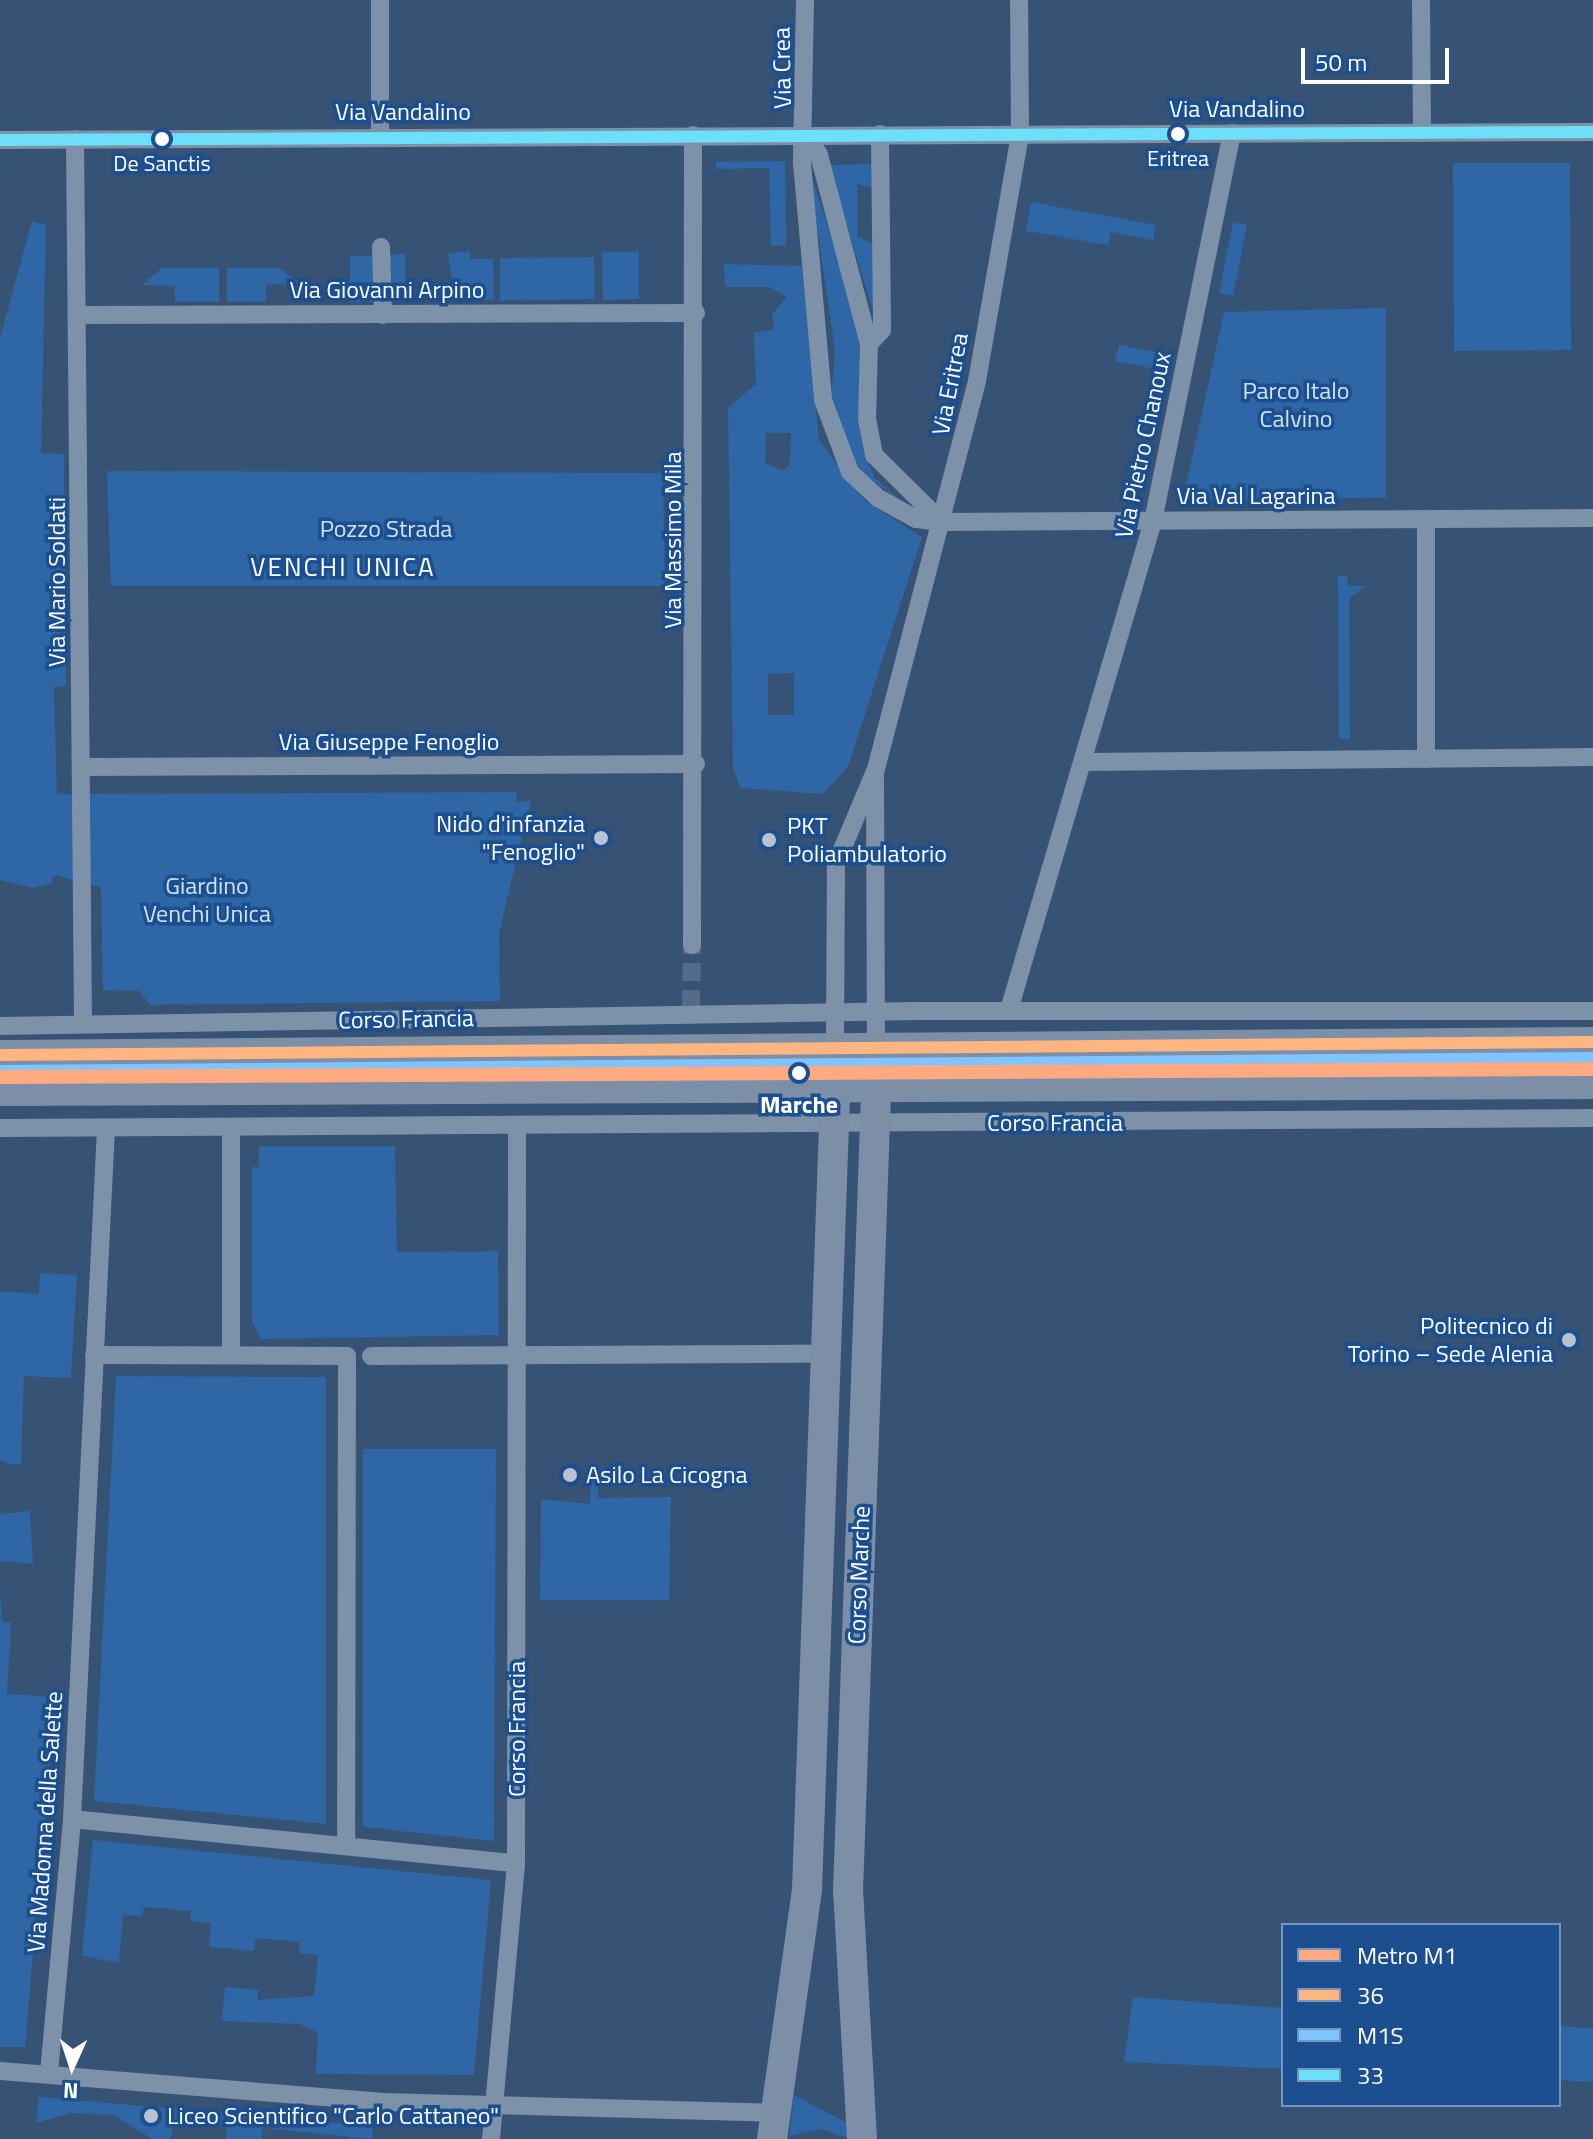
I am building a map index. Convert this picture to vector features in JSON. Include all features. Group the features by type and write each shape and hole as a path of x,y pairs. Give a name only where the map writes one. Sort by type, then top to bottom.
{"main road":[{"name":"Corso Francia","path":"0,1055 835,1044 1593,1042"},
{"name":"Corso Marche","path":"774,2126 807,1890 837,1124 835,1044"},
{"name":"Corso Marche","path":"862,2139 848,1892 876,1124 876,1044"},
{"name":"Corso Francia","path":"0,1091 1593,1084"}],"street":[{"path":"380,0 380,136"},
{"name":"Via Crea","path":"805,0 807,135"},
{"name":"Via Eritrea","path":"876,769 977,381 1020,134 1019,0"},
{"path":"1421,0 1422,133"},
{"name":"Via Vandalino","path":"0,140 1593,132"},
{"name":"Via Pietro Chanoux","path":"1009,1010 1153,521 1232,133"},
{"path":"869,344 882,330 880,134"},
{"name":"Via Massimo Mila","path":"692,945 696,764 693,135"},
{"path":"807,135 822,162 869,344 874,455 942,522"},
{"path":"807,135 802,163 823,400 833,437 850,472 878,498 916,519 942,522"},
{"name":"Via Mario Soldati","path":"75,139 83,1024"},
{"path":"381,247 383,315"},
{"name":"Via Giovanni Arpino","path":"78,315 696,313"},
{"name":"Via Val Lagarina","path":"942,522 1593,518"},
{"path":"1426,519 1426,759"},
{"path":"1084,762 1593,757"},
{"name":"Via Giuseppe Fenoglio","path":"82,767 696,764"},
{"path":"875,1011 876,769"},
{"path":"831,1012 836,864 876,769"},
{"name":"Corso Francia","path":"0,1026 691,1011 1593,1011"},
{"name":"Corso Marche","path":"875,1011 876,1044"},
{"name":"Corso Marche","path":"831,1012 835,1044"},
{"name":"Corso Francia","path":"269,1022 330,1051"},
{"name":"Corso Francia","path":"0,1128 1593,1118"},
{"name":"Corso Francia","path":"494,2101 516,1863 517,1126"},
{"path":"231,1127 231,1355"},
{"name":"Via Madonna della Salette","path":"49,2073 72,1819 106,1128"},
{"path":"371,1356 828,1354"},
{"path":"94,1355 347,1356 346,1846"},
{"path":"72,1819 516,1863"},
{"path":"0,2071 384,2102 494,2101 491,2139"},
{"name":"Corso Marche","path":"494,2101 774,2126"}],"green space":[{"path":"785,161 786,246 771,246 769,168 716,169 716,162"},
{"path":"1453,163 1570,163 1571,350 1454,351"},
{"path":"872,164 872,188 857,184 857,237 873,244 873,310 828,165"},
{"path":"808,166 858,317 864,453 875,478 908,507 863,473 847,450 831,398 835,350"},
{"path":"1031,202 1156,225 1153,240 1111,232 1108,245 1026,231"},
{"name":"Giardino Venchi Unica","path":"32,221 46,225 41,453 64,454 66,686 54,687 57,794 517,792 516,802 531,801 499,933 500,1001 150,1005 139,991 103,990 101,887 53,875 52,883 33,888 0,880 0,338"},
{"path":"1233,222 1247,225 1233,296 1219,293"},
{"path":"470,251 470,259 493,259 494,300 455,301 448,254"},
{"path":"639,251 639,299 603,300 602,252"},
{"path":"405,254 406,302 389,302 388,255"},
{"path":"350,256 374,256 375,302 350,302"},
{"path":"594,257 595,299 500,301 500,258"},
{"path":"724,264 802,266 819,440 863,499 922,537 848,767 823,794 740,788 733,767 728,408 756,384 754,333 774,329 772,314 787,297 769,287 725,287","holes":["766,433 791,433 790,465 783,470 765,464","794,673 794,715 768,715 768,674"]},
{"path":"162,268 219,268 219,302 175,302 175,286 142,285"},
{"path":"227,268 279,268 301,284 266,285 266,302 227,302"},
{"name":"Parco Italo Calvino","path":"1386,308 1386,498 1183,499 1224,312"},
{"path":"1119,345 1159,353 1156,369 1115,361"},
{"name":"Pozzo Strada","path":"107,471 663,473 665,586 111,586"},
{"path":"1338,576 1347,576 1348,586 1365,586 1349,599 1350,739 1339,739"},
{"path":"259,1146 395,1146 397,1252 498,1251 499,1335 261,1339 252,1322 252,1167 259,1167"},
{"path":"40,1273 77,1275 71,1378 24,1376 21,1464 9,1464 0,1460 0,1291 39,1294"},
{"path":"116,1376 326,1377 326,1824 94,1801"},
{"path":"363,1449 496,1449 494,1841 363,1827"},
{"path":"591,1476 598,1476 598,1498 671,1497 669,1600 540,1600 541,1499 590,1504"},
{"path":"30,1511 33,1564 0,1561 0,1514"},
{"path":"0,1590 2,1621 11,1623 7,1694 55,1697 25,2047 0,2047"},
{"path":"93,1840 491,1880 474,2075 316,2074 318,2033 300,2024 222,2021 225,1987 258,1990 258,2000 314,1996 318,1955 299,1953 300,1942 255,1938 254,1951 209,1947 211,1923 191,1921 191,1911 144,1907 142,1916 123,1915 119,1963 82,1956"},
{"path":"1133,1997 1281,2008 1281,2069 1124,2062"},
{"path":"1561,2026 1593,2028 1593,2082 1561,2080"},
{"path":"794,2095 849,2124 850,2139 822,2129 789,2136"},
{"path":"39,2097 373,2126 372,2139 263,2128 261,2139 226,2139 227,2126 173,2121 171,2139 152,2139 114,2115 72,2113 36,2123"}],"tunnel":[{"path":"691,1008 692,945"}],"metro line":[{"name":"M1","path":"0,1077 1593,1069"}],"transit line":[{"name":"33","path":"0,140 1593,132"},
{"name":"36","path":"0,1055 1593,1042"},
{"name":"M1S","path":"0,1071 1593,1058"}],"place":[{"name":"Eritrea","path":"1178,134"},
{"name":"De Sanctis","path":"162,139"},
{"name":"Nido d'infanzia \"Fenoglio\"","path":"601,838"},
{"name":"PKT Poliambulatorio","path":"769,840"},
{"name":"Marche","path":"799,1073"},
{"name":"Politecnico di Torino – Sede Alenia","path":"1569,1340"},
{"name":"Asilo La Cicogna","path":"570,1475"},
{"name":"Liceo Scientifico \"Carlo Cattaneo\"","path":"151,2116"}],"district":[{"name":"VENCHI UNICA","path":"343,567"}]}
